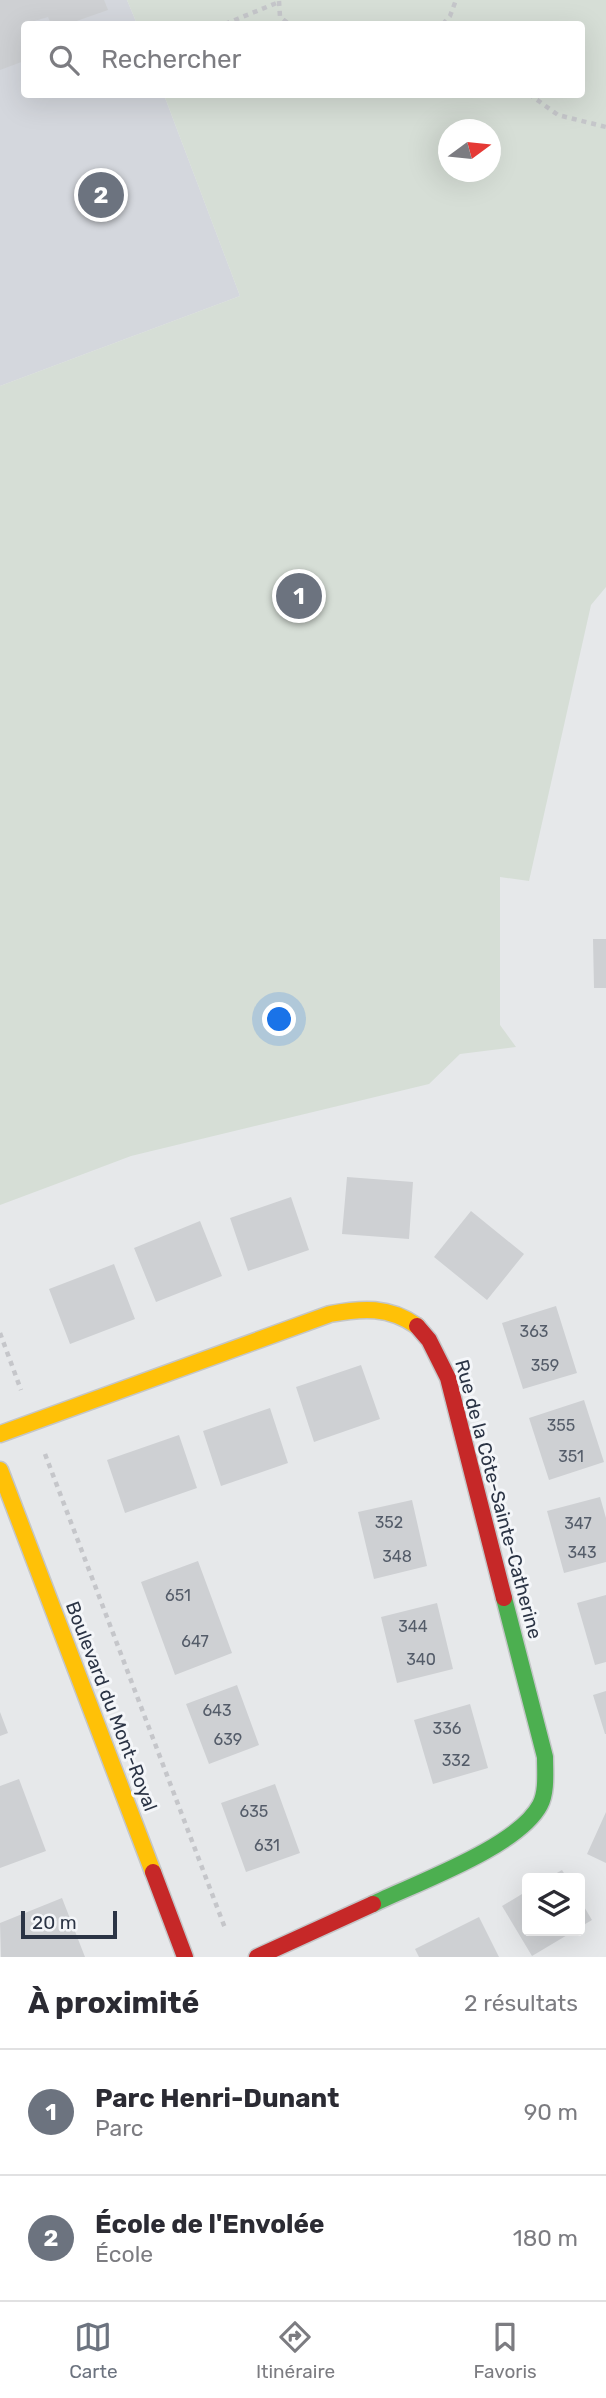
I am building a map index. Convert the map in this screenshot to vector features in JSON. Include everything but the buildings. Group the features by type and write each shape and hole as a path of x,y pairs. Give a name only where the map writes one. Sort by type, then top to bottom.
{"street":[{"name":"Rue de la Côte-Sainte-Catherine","path":"0,1434 330,1314 352,1310 392,1311 402,1316 427,1335 439,1355 448,1378 545,1757 545,1782 541,1804 528,1821 493,1848 257,1957"},
{"name":"Boulevard du Mont-Royal","path":"0,1470 185,1957"}],"path":[{"path":"446,21 456,0"},
{"path":"232,21 279,1 280,17 285,21"},
{"path":"535,98 558,115 606,127"},
{"path":"0,1333 21,1391"},
{"path":"45,1454 225,1928"}],"shaded area":[{"path":"0,0 127,0 136,21 21,21 21,98 165,98 240,296 0,386"},
{"path":"127,0 606,0 606,587 591,605 529,881 500,877 500,1025 516,1047 460,1054 429,1084 131,1156 0,1205 0,386 240,296 165,98 585,98 585,21 136,21"}],"traffic: fast":[{"path":"373,1904 489,1849 511,1835 540,1805 544,1794 545,1757 504,1598"}],"traffic: slow":[{"path":"0,1434 330,1314 375,1310 407,1319 417,1326"},
{"path":"0,1470 153,1872"}],"traffic: jam":[{"path":"417,1326 429,1340 448,1378 504,1598"},
{"path":"153,1872 185,1957"},
{"path":"257,1957 373,1904"}],"place":[{"name":"École de l'Envolée","path":"101,195"},
{"name":"Parc Henri-Dunant","path":"299,596"}]}
